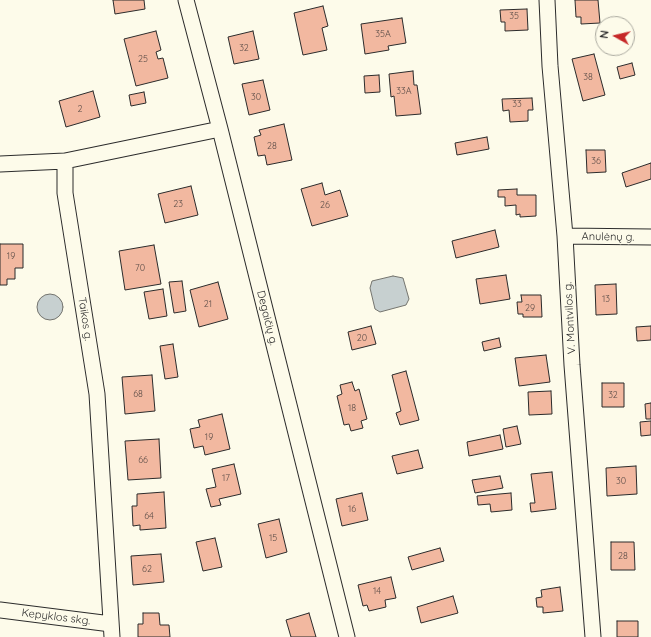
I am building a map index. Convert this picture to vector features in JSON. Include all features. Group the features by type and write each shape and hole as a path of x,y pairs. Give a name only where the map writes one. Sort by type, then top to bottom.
{"street":[{"name":"Degaičių g.","path":"186,0 220,129 347,637"},
{"name":"V. Montvilos g.","path":"547,0 550,66 565,236 572,365 593,637"},
{"path":"0,164 65,161 220,129"},
{"name":"Taikos g.","path":"65,161 65,193 97,394 112,630"},
{"name":"Anulėnų g.","path":"565,236 651,237"},
{"name":"Kepyklos skg.","path":"0,610 112,630"}],"shaded area":[{"path":"393,276 403,278 409,299 406,305 380,312 375,309 370,288 372,281"},
{"path":"50,294 59,298 63,307 59,316 50,320 41,316 37,307 41,298"}],"building":[{"path":"113,0 144,0 145,9 115,14"},
{"path":"575,0 598,0 599,16 595,16 595,23 581,24 581,17 576,17"},
{"path":"323,6 328,26 322,28 327,50 303,55 294,13"},
{"path":"527,9 528,30 505,31 505,22 501,22 500,10"},
{"path":"402,18 406,43 388,46 389,50 365,54 361,24"},
{"path":"156,31 161,50 156,52 158,59 163,58 168,78 136,86 124,39"},
{"path":"253,31 259,59 234,64 228,37"},
{"path":"594,54 605,95 583,101 572,59"},
{"path":"632,63 635,75 620,79 617,67"},
{"path":"413,71 414,85 417,85 421,114 396,116 394,96 391,97 389,74"},
{"path":"379,75 380,92 365,93 364,76"},
{"path":"263,80 270,110 249,115 242,84"},
{"path":"93,91 100,117 66,127 59,101"},
{"path":"144,92 146,103 131,106 129,95"},
{"path":"532,98 533,110 528,110 528,121 510,122 509,110 503,111 502,99"},
{"path":"284,124 292,160 267,165 265,155 258,156 254,137 261,135 259,130"},
{"path":"487,137 489,149 457,155 455,143"},
{"path":"586,150 605,150 606,172 587,173"},
{"path":"651,163 651,179 626,187 622,173"},
{"path":"322,183 325,195 340,190 348,216 312,226 301,189"},
{"path":"191,186 198,215 165,223 158,194"},
{"path":"517,189 517,195 536,195 536,216 520,217 520,214 516,215 516,205 505,206 505,197 498,197 498,190"},
{"path":"495,230 499,247 456,258 452,241"},
{"path":"0,244 23,244 23,268 15,268 15,279 7,279 7,285 0,285"},
{"path":"154,245 161,284 125,290 119,251"},
{"path":"506,275 510,299 480,304 476,279"},
{"path":"182,281 186,311 174,313 169,282"},
{"path":"218,282 228,319 199,327 190,290"},
{"path":"616,284 617,314 596,315 595,285"},
{"path":"163,289 167,316 149,319 144,292"},
{"path":"521,295 541,295 542,317 523,317 523,314 518,314 517,302 522,302"},
{"path":"371,326 376,344 352,350 348,332"},
{"path":"651,326 651,340 637,341 636,327"},
{"path":"499,338 501,347 484,351 482,342"},
{"path":"173,344 178,377 165,379 160,346"},
{"path":"546,355 550,382 519,386 515,358"},
{"path":"406,371 419,420 400,425 396,413 401,411 392,375"},
{"path":"152,375 155,411 125,414 122,377"},
{"path":"352,382 355,391 359,389 367,419 361,421 363,428 351,431 349,424 344,425 337,396 342,394 340,385"},
{"path":"602,383 624,383 624,407 602,407"},
{"path":"551,391 552,414 529,415 528,392"},
{"path":"651,403 651,419 646,419 645,404"},
{"path":"222,414 230,449 205,455 203,446 194,448 190,429 200,427 198,420"},
{"path":"651,421 651,435 641,436 640,422"},
{"path":"517,426 521,444 506,447 503,429"},
{"path":"500,435 503,449 469,456 467,442"},
{"path":"159,439 161,478 128,480 125,441"},
{"path":"418,450 423,468 397,474 392,456"},
{"path":"234,464 241,494 219,499 221,505 211,507 206,489 216,487 212,469"},
{"path":"636,466 637,494 607,496 606,468"},
{"path":"552,472 556,509 531,512 530,503 535,503 531,474"},
{"path":"500,476 503,488 475,493 472,480"},
{"path":"164,492 166,528 140,530 140,525 133,526 132,506 137,506 137,494"},
{"path":"362,493 368,520 342,526 336,499"},
{"path":"511,493 512,510 491,512 490,504 478,505 477,496"},
{"path":"279,519 287,552 266,558 258,524"},
{"path":"215,538 222,567 203,571 196,542"},
{"path":"611,542 634,542 635,570 611,570"},
{"path":"440,548 444,561 412,570 408,557"},
{"path":"161,554 164,582 133,585 131,556"},
{"path":"391,577 396,598 385,600 386,607 369,611 367,605 363,606 358,585"},
{"path":"560,587 563,611 543,613 543,607 537,607 536,598 542,597 541,590"},
{"path":"453,596 458,613 421,623 417,607"},
{"path":"143,613 159,613 160,625 169,625 170,637 138,637 138,624 143,624"},
{"path":"309,613 316,637 291,637 286,620"},
{"path":"617,621 638,621 638,637 617,637"}]}
